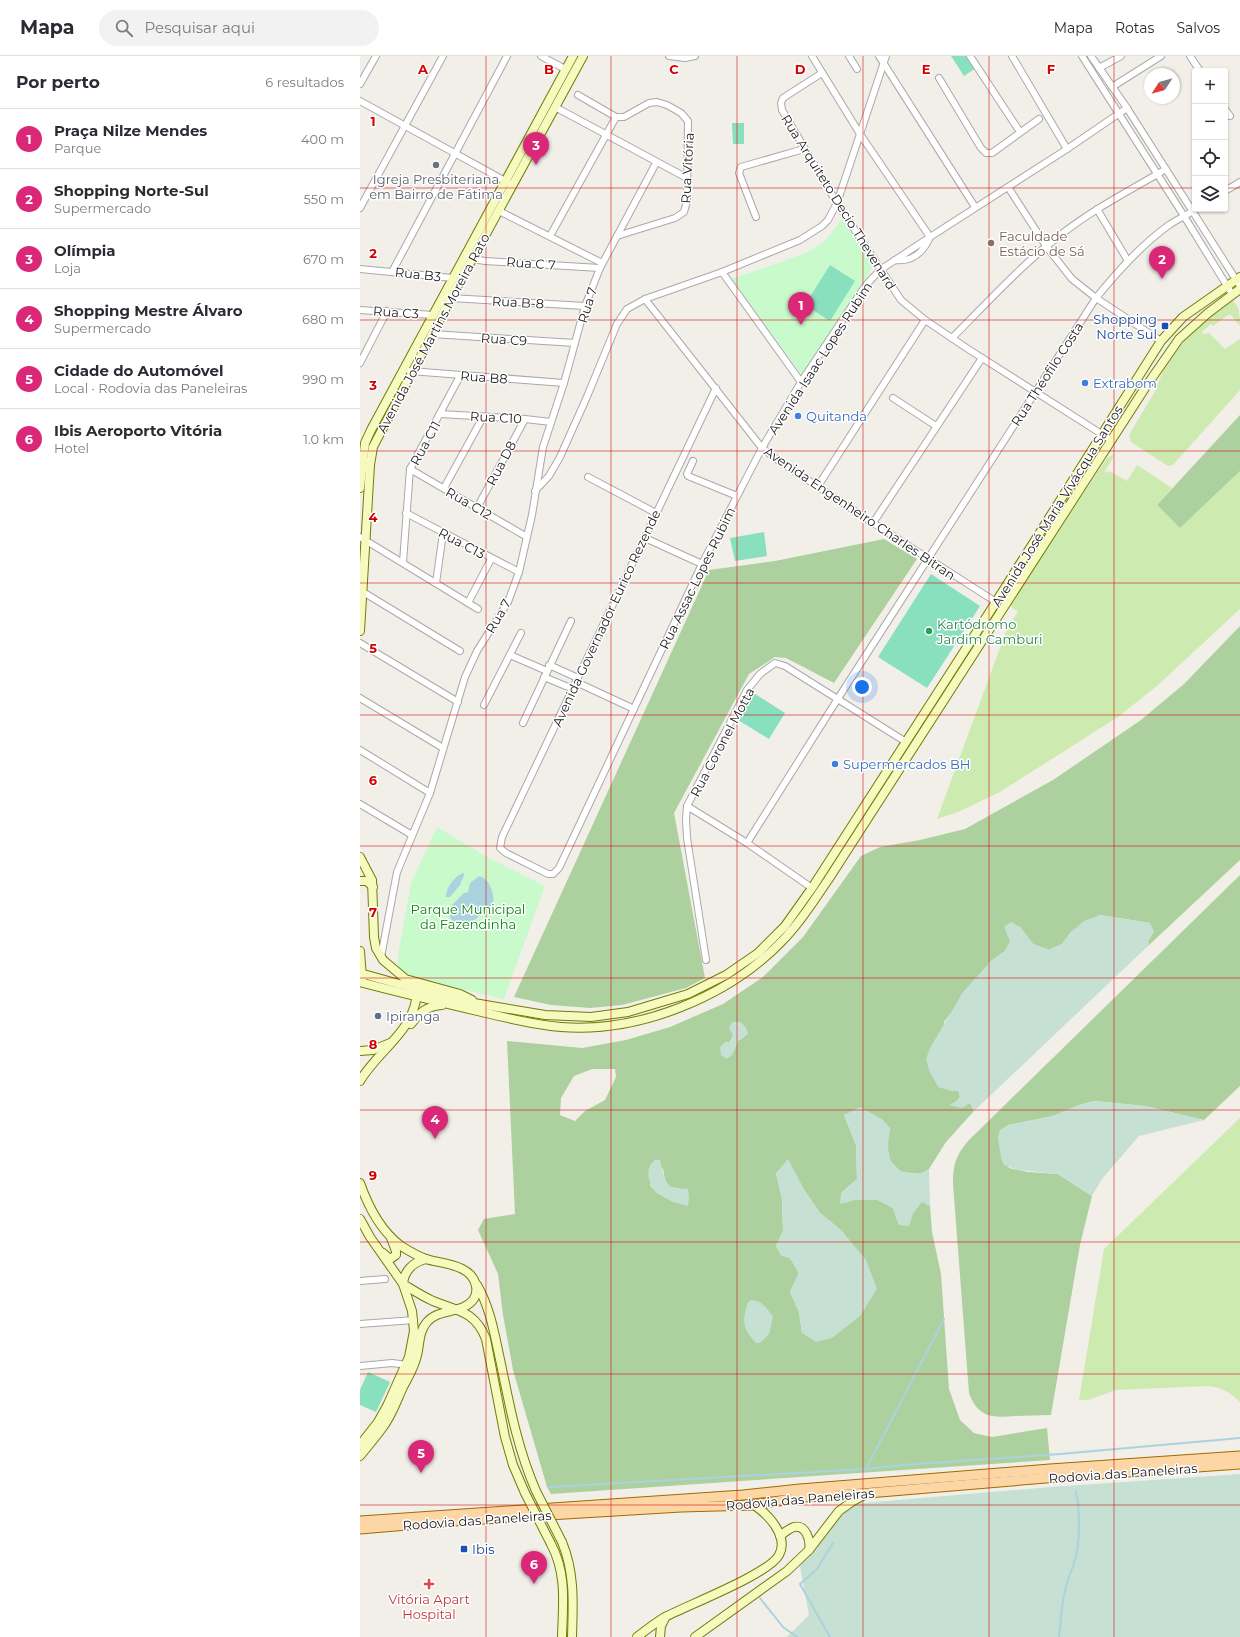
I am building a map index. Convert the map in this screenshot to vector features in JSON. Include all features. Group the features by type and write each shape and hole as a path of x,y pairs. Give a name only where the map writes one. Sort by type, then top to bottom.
{"main road":[{"name":"Avenida José Martins Moreira Rato","path":"360,486 362,442 404,371 505,180 573,56"},
{"name":"Avenida José Martins Moreira Rato","path":"360,631 363,592 363,539 373,447 451,298 583,56"},
{"name":"Avenida José Maria Vivácqua Santos","path":"361,979 417,993 478,1004 545,1015 591,1017 628,1012 674,999 706,986 726,975 758,953 785,926 812,888 996,602 1161,341 1183,317 1227,285 1238,281"},
{"name":"Avenida José Maria Vivácqua Santos","path":"417,993 448,1004 506,1018 560,1027 578,1028 619,1024 658,1015 702,997 725,986 771,952 806,913 828,880 1111,440 1179,339 1232,294 1240,289"},
{"path":"360,857 370,875 373,887 374,937 376,948 381,958 405,979 417,993 410,1017 400,1034 360,1080"},
{"path":"360,881 365,880 373,887"},
{"path":"360,951 361,979"},
{"path":"405,979 460,994 478,1004"},
{"path":"400,1034 424,1009 448,1004"},
{"path":"360,1051 373,1050 394,1042"},
{"path":"360,1183 372,1210 394,1242 396,1255 392,1259 386,1257 370,1237"},
{"path":"360,1219 370,1237 403,1284 414,1320 414,1331 409,1365 389,1418 383,1428 360,1456"},
{"path":"384,1229 401,1246 426,1259 462,1269 469,1274 483,1296 490,1317 517,1437 526,1467 536,1491 562,1542 569,1560 572,1578 572,1637"},
{"path":"403,1284 405,1275 410,1267 417,1262 426,1259"},
{"path":"360,1445 381,1418 418,1351 421,1334 426,1323 435,1315 467,1305 473,1300 477,1288 474,1281"},
{"path":"403,1284 431,1300 465,1312 472,1318 484,1335 507,1444 513,1465 525,1493 558,1559 562,1574 563,1588 561,1637"},
{"name":"Rodovia das Paneleiras","path":"365,1521 743,1495 1050,1469 1240,1456"},
{"name":"Rodovia das Paneleiras","path":"360,1529 467,1520 681,1507 754,1505 803,1496 868,1493 1070,1476 1240,1464"},
{"path":"695,1637 776,1580 809,1550 840,1512 853,1501 868,1493"},
{"path":"638,1637 665,1617 770,1566 781,1551 780,1536 770,1518 754,1505"},
{"path":"360,1515 365,1521"},
{"path":"780,1536 792,1528 801,1528 809,1540 809,1550"},
{"path":"660,1637 661,1626 665,1617"}],"street":[{"path":"360,84 376,56"},
{"path":"360,208 443,56"},
{"path":"392,272 454,152 507,56"},
{"path":"541,56 565,69"},
{"path":"669,56 685,58 695,56"},
{"path":"812,56 860,134 930,237"},
{"path":"848,56 857,69"},
{"path":"879,56 976,207"},
{"path":"535,491 549,476 560,457 622,314 631,306 645,299 722,272 782,248 813,233 828,220 837,203 886,56"},
{"path":"970,56 1020,132"},
{"path":"1012,56 1067,149"},
{"path":"1082,56 1232,294"},
{"path":"1092,56 1192,207"},
{"path":"1099,68 1121,56"},
{"path":"1112,87 1161,56"},
{"path":"1190,56 1198,68"},
{"name":"Rua Arquiteto Decio Thevenard","path":"822,73 786,96 781,103 783,114 837,203 901,300 925,320 1111,440"},
{"path":"939,78 985,153 992,153 1039,119"},
{"path":"550,236 616,117 578,95"},
{"path":"360,101 513,184"},
{"name":"Rua Vitória","path":"616,117 624,117 654,102 672,107 684,115 689,123 686,207 682,214 675,218 617,236"},
{"path":"555,107 656,163 687,178"},
{"name":"Avenida Isaac Lopes Rubim","path":"762,448 801,382 863,288 880,270 1067,149 1127,108"},
{"path":"756,217 738,173 741,167 804,149"},
{"name":"Rua 7","path":"381,958 395,881 412,835 430,793 465,677 471,663 508,602 519,572 544,447 576,343 585,306 601,265 656,163"},
{"path":"952,338 1046,246 1097,209 1166,169"},
{"path":"1228,189 1240,182"},
{"path":"1008,187 1046,246 1072,279 1096,298 1161,341"},
{"path":"1097,209 1128,261"},
{"path":"499,211 550,236 601,265"},
{"name":"Rua Théofilo Costa","path":"747,843 927,559 1036,393 1096,298 1128,261 1156,236 1192,211"},
{"path":"1195,212 1238,281"},
{"path":"468,249 470,256 473,259"},
{"name":"Rua C 7","path":"473,259 601,265"},
{"name":"Rua B3","path":"360,269 453,278"},
{"path":"722,272 801,382"},
{"name":"Rua B-8","path":"451,298 585,306"},
{"name":"Avenida Engenheiro Charles Bitran","path":"645,299 762,448 927,559 996,602"},
{"name":"Rua C3","path":"360,310 433,315"},
{"path":"360,363 387,311"},
{"path":"818,486 925,320"},
{"name":"Rua C9","path":"432,334 576,343"},
{"path":"873,523 982,358"},
{"name":"Rua B8","path":"404,371 564,382"},
{"name":"Rua C11","path":"403,562 410,470 460,376"},
{"name":"Avenida Governador Eurico Rezende","path":"553,874 542,872 509,856 500,848 502,837 716,388"},
{"path":"893,398 936,426"},
{"name":"Rua C10","path":"440,414 551,422"},
{"path":"444,488 483,417"},
{"name":"Rua D8","path":"478,508 525,419"},
{"path":"362,442 373,447"},
{"name":"Rua Assac Lopes Rubim","path":"553,874 559,868 702,564 762,448"},
{"path":"693,461 687,474 688,476 737,496"},
{"name":"Rua C12","path":"410,470 444,488 527,537"},
{"path":"588,477 656,513"},
{"name":"Rua C13","path":"406,513 491,559 519,572"},
{"path":"436,583 443,533"},
{"path":"645,538 702,564"},
{"path":"363,539 478,609"},
{"path":"468,602 491,559"},
{"path":"363,592 460,651"},
{"path":"523,723 571,621"},
{"path":"484,705 521,633"},
{"path":"360,642 458,702"},
{"path":"510,655 577,680 634,709"},
{"name":"Rua Coronel Motta","path":"687,806 747,690 760,674 775,663 792,670 837,700"},
{"path":"544,677 573,689"},
{"path":"360,698 443,748"},
{"path":"837,700 906,742"},
{"path":"360,750 430,793"},
{"path":"360,804 412,835"},
{"path":"706,960 687,838 687,806 747,843 812,888"},
{"path":"360,1281 385,1279"},
{"path":"360,1324 414,1320"},
{"path":"360,1366 392,1363 409,1365"}],"green space":[{"path":"951,56 968,56 976,68 964,76"},
{"path":"732,123 744,123 744,144 733,144"},
{"path":"842,219 871,262 872,268 806,372 801,374 732,279 806,253 825,241"},
{"path":"830,265 855,281 830,321 805,305"},
{"path":"1230,300 1238,307 1240,326 1230,314 1213,326 1211,324 1202,332 1203,334 1209,333 1225,349 1240,339 1240,390 1173,465 1168,466 1131,442 1129,435 1154,393 1166,364 1177,349 1207,318"},
{"path":"1240,415 1240,471 1180,528 1157,505"},
{"path":"1115,454 1104,473 1109,471 1127,481 1137,465 1172,488 1157,505 1180,528 1240,471 1240,609 1158,685 1118,717 1000,792 958,812 937,819 1008,626 1018,612 1009,605 1107,458"},
{"path":"764,532 767,556 735,561 730,538"},
{"path":"884,539 917,559 834,683 786,658 775,657 749,674 674,813 705,978 686,988 622,1005 590,1008 551,1005 514,997 709,570 775,561"},
{"name":"Kartódromo Jardim Camburi","path":"931,574 980,606 927,688 878,657"},
{"path":"1240,626 1240,860 1148,946 1150,923 1100,915 1071,932 1062,944 1049,950 1033,944 1020,927 1005,951 991,961 944,1022 960,1097 957,1101 950,1105 970,1103 974,1111 946,1142 929,1169 921,1174 901,1172 890,1161 887,1145 890,1128 844,1115 856,1145 857,1179 841,1193 855,1200 878,1200 893,1208 899,1225 909,1225 913,1213 922,1201 930,1206 932,1232 941,1274 949,1389 960,1420 974,1433 992,1437 1047,1428 1050,1460 551,1494 547,1487 513,1370 503,1315 498,1274 478,1230 484,1219 515,1214 507,1041 582,1048 626,1040 670,1027 723,1004 763,977 803,937 861,856 880,847 920,840 965,829 1053,780 1141,720 1184,684","holes":["733,1035 744,1037 738,1041 732,1055 725,1042 730,1042","592,1069 615,1069 616,1077 605,1100 585,1111 575,1121 560,1115 561,1098 574,1076","663,1168 665,1180 670,1187 682,1189 674,1202 657,1193 650,1185","776,1173 805,1191 820,1213 842,1231 802,1333 799,1312 790,1292 799,1273 790,1258 781,1255 776,1246 783,1231 782,1199"]},
{"path":"752,692 785,713 769,739 738,720"},
{"name":"Parque Municipal da Fazendinha","path":"437,827 487,857 545,886 504,999 408,977 398,969 398,955 411,883"},
{"path":"1240,875 1240,1086 1204,1120 1145,1106 1095,1101 1079,1105 1053,1116 1008,1125 998,1137 1009,1168 1028,1172 1058,1174 1092,1196 1080,1245 1051,1415 1000,1417 987,1415 977,1407 969,1393 953,1184 955,1165 958,1155 969,1140"},
{"path":"1100,915 1150,923 1154,932 1149,940 1148,946 974,1111 970,1103 962,1108 949,1105 957,1101 960,1097 958,1091 938,1087 929,1070 926,1059 930,1048 963,992 991,961 1005,951 1010,941 1004,927 1011,922 1020,927 1033,944 1049,950 1062,944 1071,932 1084,921"},
{"path":"732,1022 741,1022 746,1028 748,1034 738,1041 732,1055 727,1059 721,1055 720,1047 725,1042 731,1042 733,1035 729,1028"},
{"path":"1095,1101 1145,1106 1204,1120 1139,1136 1102,1179 1092,1196 1058,1174 1018,1170 1004,1165 1001,1158 998,1137 1000,1130 1008,1125 1053,1116 1079,1105"},
{"path":"860,1107 882,1119 890,1128 888,1149 889,1156 895,1167 901,1171 915,1174 922,1173 929,1169 930,1206 922,1202 913,1213 909,1226 899,1225 893,1208 878,1200 855,1200 840,1204 841,1193 857,1179 856,1145 844,1115"},
{"path":"1240,1118 1240,1402 1225,1391 1207,1386 1116,1390 1088,1400 1079,1400 1104,1249"},
{"path":"788,1159 805,1191 820,1213 842,1231 866,1260 877,1289 860,1316 832,1338 816,1342 802,1333 799,1312 790,1292 799,1273 790,1258 781,1255 776,1246 783,1231 782,1199 776,1173"},
{"path":"655,1160 660,1160 665,1180 670,1187 688,1189 688,1206 664,1197 651,1185 648,1170"},
{"path":"752,1300 759,1302 767,1308 773,1317 769,1334 760,1343 756,1343 751,1338 744,1324 748,1302"},
{"path":"368,1372 390,1382 376,1412 360,1405 360,1390"},
{"path":"1240,1474 1240,1637 787,1637 809,1615 800,1566 830,1524 839,1505 1051,1487"}],"water":[{"path":"464,873 460,885 450,897 446,897 447,890 452,882"},
{"path":"479,876 486,880 491,887 493,904 466,927 460,929 450,917 448,909 464,893 468,892 470,883"}],"waterway":[{"path":"866,1469 944,1319"},
{"path":"550,1487 866,1469 1240,1438"},
{"path":"1059,1637 1064,1597 1067,1582 1076,1556 1079,1533 1079,1515 1076,1492"},
{"path":"830,1637 800,1584 817,1569 833,1543"},
{"path":"760,1598 783,1627 797,1637"}],"place":[{"name":"Igreja Presbiteriana em Bairro de Fátima","path":"436,165"},
{"name":"Olímpia","path":"536,165"},
{"name":"Faculdade Estácio de Sá","path":"991,243"},
{"name":"Shopping Norte-Sul","path":"1162,279"},
{"name":"Praça Nilze Mendes","path":"801,325"},
{"name":"Shopping Norte Sul","path":"1165,326"},
{"name":"Extrabom","path":"1085,383"},
{"name":"Quitanda","path":"798,416"},
{"name":"Kartódromo Jardim Camburi","path":"929,631"},
{"name":"Supermercados BH","path":"835,764"},
{"name":"Ipiranga","path":"378,1016"},
{"name":"Shopping Mestre Álvaro","path":"435,1139"},
{"name":"Cidade do Automóvel","path":"421,1473"},
{"name":"Ibis","path":"464,1549"},
{"name":"Vitória Apart Hospital","path":"429,1584"},
{"name":"Ibis Aeroporto Vitória","path":"534,1584"}]}
